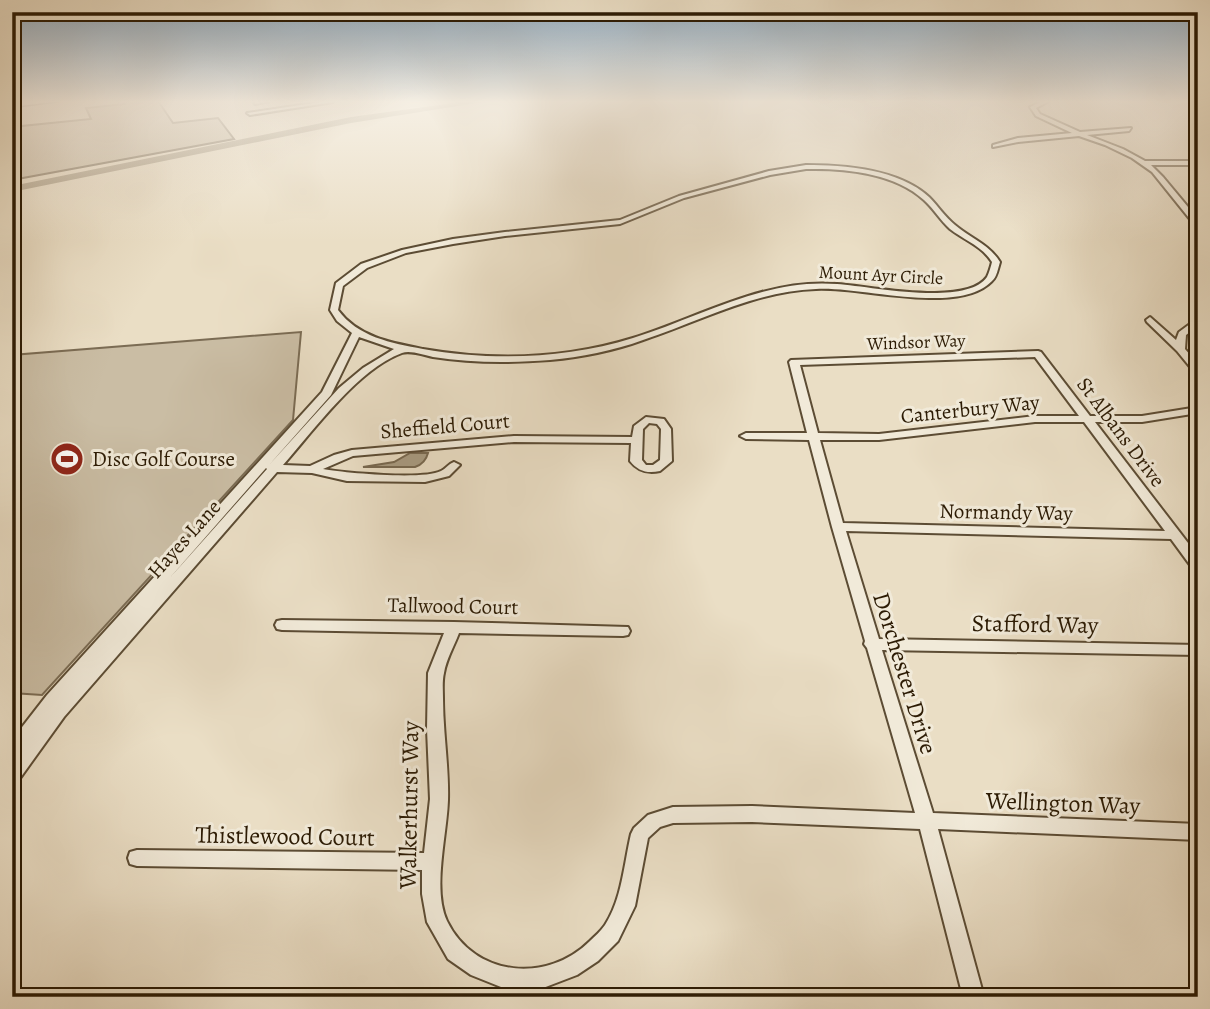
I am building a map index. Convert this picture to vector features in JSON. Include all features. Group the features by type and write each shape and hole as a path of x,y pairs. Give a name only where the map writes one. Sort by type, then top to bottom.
{"street":[{"path":"1110,148 1144,163 1158,175 1198,223"},
{"path":"1144,163 1198,163"},
{"name":"Mount Ayr Circle","path":"792,167 849,169 908,187 922,195 946,222 985,249 996,262 995,271 983,283 960,293 922,296 824,286 785,289 628,342 567,354 484,359 403,348 357,332 337,315 333,305 335,293 356,271 384,258 423,247 527,231 620,222 639,216 670,200 792,167"},
{"path":"1150,320 1198,371"},
{"path":"1180,349 1182,334 1198,321"},
{"name":"Hayes Lane","path":"12,776 58,713 269,467 331,387 357,332"},
{"name":"Hayes Lane","path":"12,752 53,699 348,384 373,365 403,348"},
{"name":"Windsor Way","path":"794,362 1038,354"},
{"name":"St Albans Drive","path":"1038,354 1198,566"},
{"name":"Dorchester Drive","path":"794,362 871,644 927,823 974,997"},
{"name":"Canterbury Way","path":"746,436 879,437 1035,419 1142,419 1198,410"},
{"name":"Sheffield Court","path":"269,467 312,470 338,457 358,452 524,438 636,440"},
{"path":"312,470 347,477 425,478 445,474 454,465"},
{"name":"Normandy Way","path":"838,527 1174,535"},
{"name":"Tallwood Court","path":"282,625 623,631"},
{"name":"Walkerhurst Way","path":"454,627 436,673 435,738 439,799 431,878 440,930 456,952 489,973 515,979 543,978 580,962 611,934 627,898 637,841 654,821 673,815 713,813 927,823"},
{"name":"Stafford Way","path":"871,644 1198,650"},
{"name":"Wellington Way","path":"927,823 1198,832"},
{"name":"Thistlewood Court","path":"137,858 433,862"}],"shaded area":[{"path":"12,148 185,148 12,180"},
{"path":"301,332 293,420 42,695 12,693 12,355"},
{"path":"410,453 428,453 423,462 415,467 363,467 394,462"}],"waterway":[{"path":"12,189 213,148"}],"place":[{"name":"Disc Golf Course","path":"67,459"}]}
